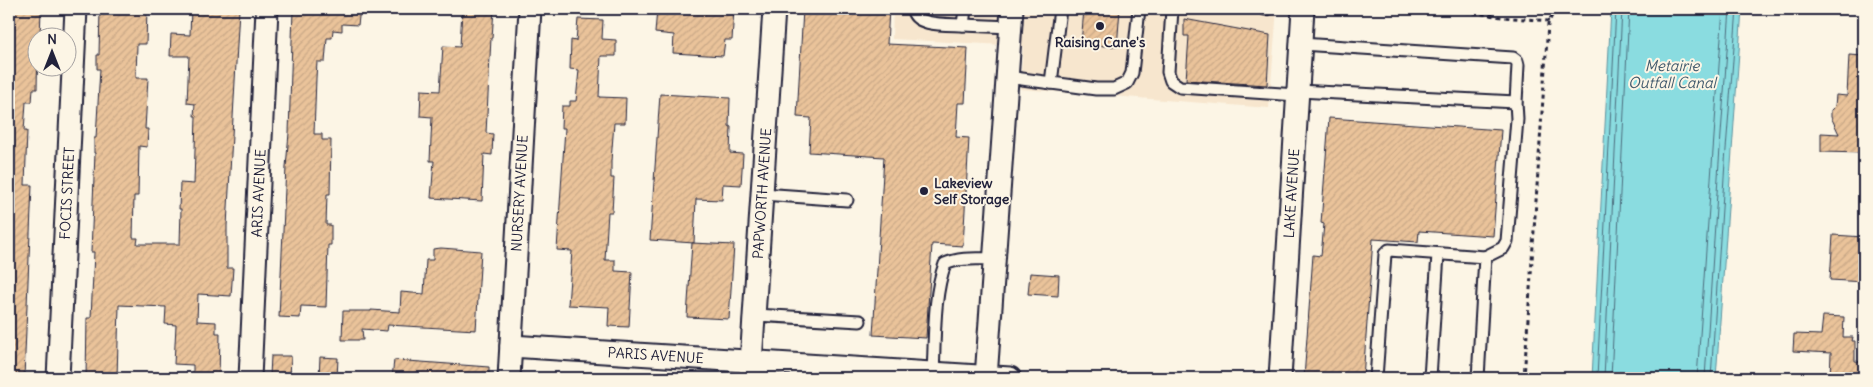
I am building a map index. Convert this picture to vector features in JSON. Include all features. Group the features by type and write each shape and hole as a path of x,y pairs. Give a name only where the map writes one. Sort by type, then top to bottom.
{"street":[{"name":"FOCIS STREET","path":"58,378 76,9"},
{"name":"ARIS AVENUE","path":"250,378 267,9"},
{"name":"NURSERY AVENUE","path":"509,378 530,9"},
{"name":"PAPWORTH AVENUE","path":"751,370 774,9"},
{"name":"LAKE AVENUE","path":"1280,378 1303,9"},
{"path":"986,378 1011,18"},
{"name":"PARIS AVENUE","path":"511,346 751,370 933,373 986,378 1010,378"}],"lane":[{"path":"913,9 913,14 925,22 963,25 1011,18"},
{"path":"963,25 965,9"},
{"path":"1051,83 1060,9"},
{"path":"1007,77 1096,89 1114,89 1127,83 1132,73 1139,9"},
{"path":"1172,9 1168,72 1171,81 1180,86 1516,102"},
{"path":"1300,44 1514,58 1518,65 1517,119 1507,242 1504,248 1485,257 1386,251 1376,378"},
{"path":"762,194 847,200"},
{"path":"1430,378 1438,254"},
{"path":"1478,378 1485,257"},
{"path":"933,373 937,308 941,274 945,264 953,260 994,259"},
{"path":"754,314 860,322"}],"path":[{"path":"1450,9 1502,17 1549,21"},
{"path":"1524,378 1549,21 1555,9"}],"shaded area":[{"path":"893,9 1277,9 1269,108 1020,89 1023,46 892,39"}],"water":[{"name":"Metairie Outfall Canal","path":"1611,9 1742,9 1716,378 1592,378"}],"building":[{"path":"9,9 41,9 40,28 28,28 28,78 37,78 37,89 33,89 32,102 26,102 24,131 27,131 25,185 32,185 24,378 9,378"},
{"path":"100,9 147,9 146,44 137,44 136,78 148,78 145,129 148,129 147,147 139,146 138,196 134,196 133,238 138,238 137,244 180,244 180,183 194,184 196,116 194,116 195,104 187,103 189,56 170,56 171,34 190,35 191,9 239,9 227,226 227,268 233,268 231,296 198,294 197,321 216,322 216,333 220,333 219,378 193,378 193,365 174,364 176,325 165,324 166,307 119,305 117,378 86,378 87,318 91,318 94,252 91,252 94,138 96,138 100,69 97,69 97,55 99,55"},
{"path":"340,9 360,9 358,25 342,24 342,31 333,30 332,38 327,38 325,62 317,62 316,78 314,134 322,134 322,140 331,140 330,194 327,194 326,225 331,225 331,245 328,245 326,307 301,306 300,318 279,317 289,133 293,10 340,12"},
{"path":"462,9 494,9 486,133 493,134 492,155 484,154 482,201 431,198 434,161 430,161 432,117 420,116 421,90 440,91 443,46 460,47"},
{"path":"657,9 734,9 732,40 725,40 723,56 673,53 674,35 655,33"},
{"path":"803,9 889,9 887,44 968,48 965,103 958,103 956,137 969,138 963,246 932,244 926,338 873,335 884,157 809,152 811,118 797,117"},
{"name":"Raising Cane's","path":"1084,9 1120,9 1117,47 1081,44"},
{"path":"578,19 603,20 602,39 616,40 616,56 601,56 599,97 626,98 625,123 614,123 611,161 611,178 614,178 612,212 608,212 605,260 615,260 615,271 632,272 629,327 608,326 609,307 568,305 572,251 557,250 565,128 561,128 562,106 570,106 570,101 576,101 579,70 570,69 571,40 576,41"},
{"path":"1184,19 1270,35 1267,85 1186,80 1189,36 1184,36"},
{"path":"1849,55 1864,56 1864,153 1821,152 1821,133 1839,134 1831,117 1831,110 1835,106 1836,95 1847,96"},
{"path":"660,94 730,98 730,153 743,154 741,185 723,184 722,200 696,199 694,243 650,240"},
{"path":"1329,118 1501,130 1493,236 1419,231 1418,242 1373,239 1363,378 1304,378 1313,255 1321,256 1324,224 1321,223"},
{"path":"1833,235 1864,237 1864,282 1830,280"},
{"path":"692,243 734,245 729,319 687,317"},
{"path":"433,249 481,251 476,330 388,325 387,331 362,329 363,340 342,340 343,311 400,312 401,292 424,294 426,260 433,260"},
{"path":"1030,273 1059,275 1058,296 1028,294"},
{"path":"1823,316 1844,317 1843,337 1853,337 1852,341 1855,341 1855,361 1864,362 1864,378 1830,378 1831,353 1793,351 1794,334 1821,335"},
{"path":"271,356 291,356 290,378 273,378 273,376 270,376"},
{"path":"320,357 338,358 337,378 319,378"},
{"path":"394,360 489,367 489,378 392,378"}],"place":[{"name":"Raising Cane's","path":"1100,26"},
{"name":"Lakeview Self Storage","path":"924,191"}]}
